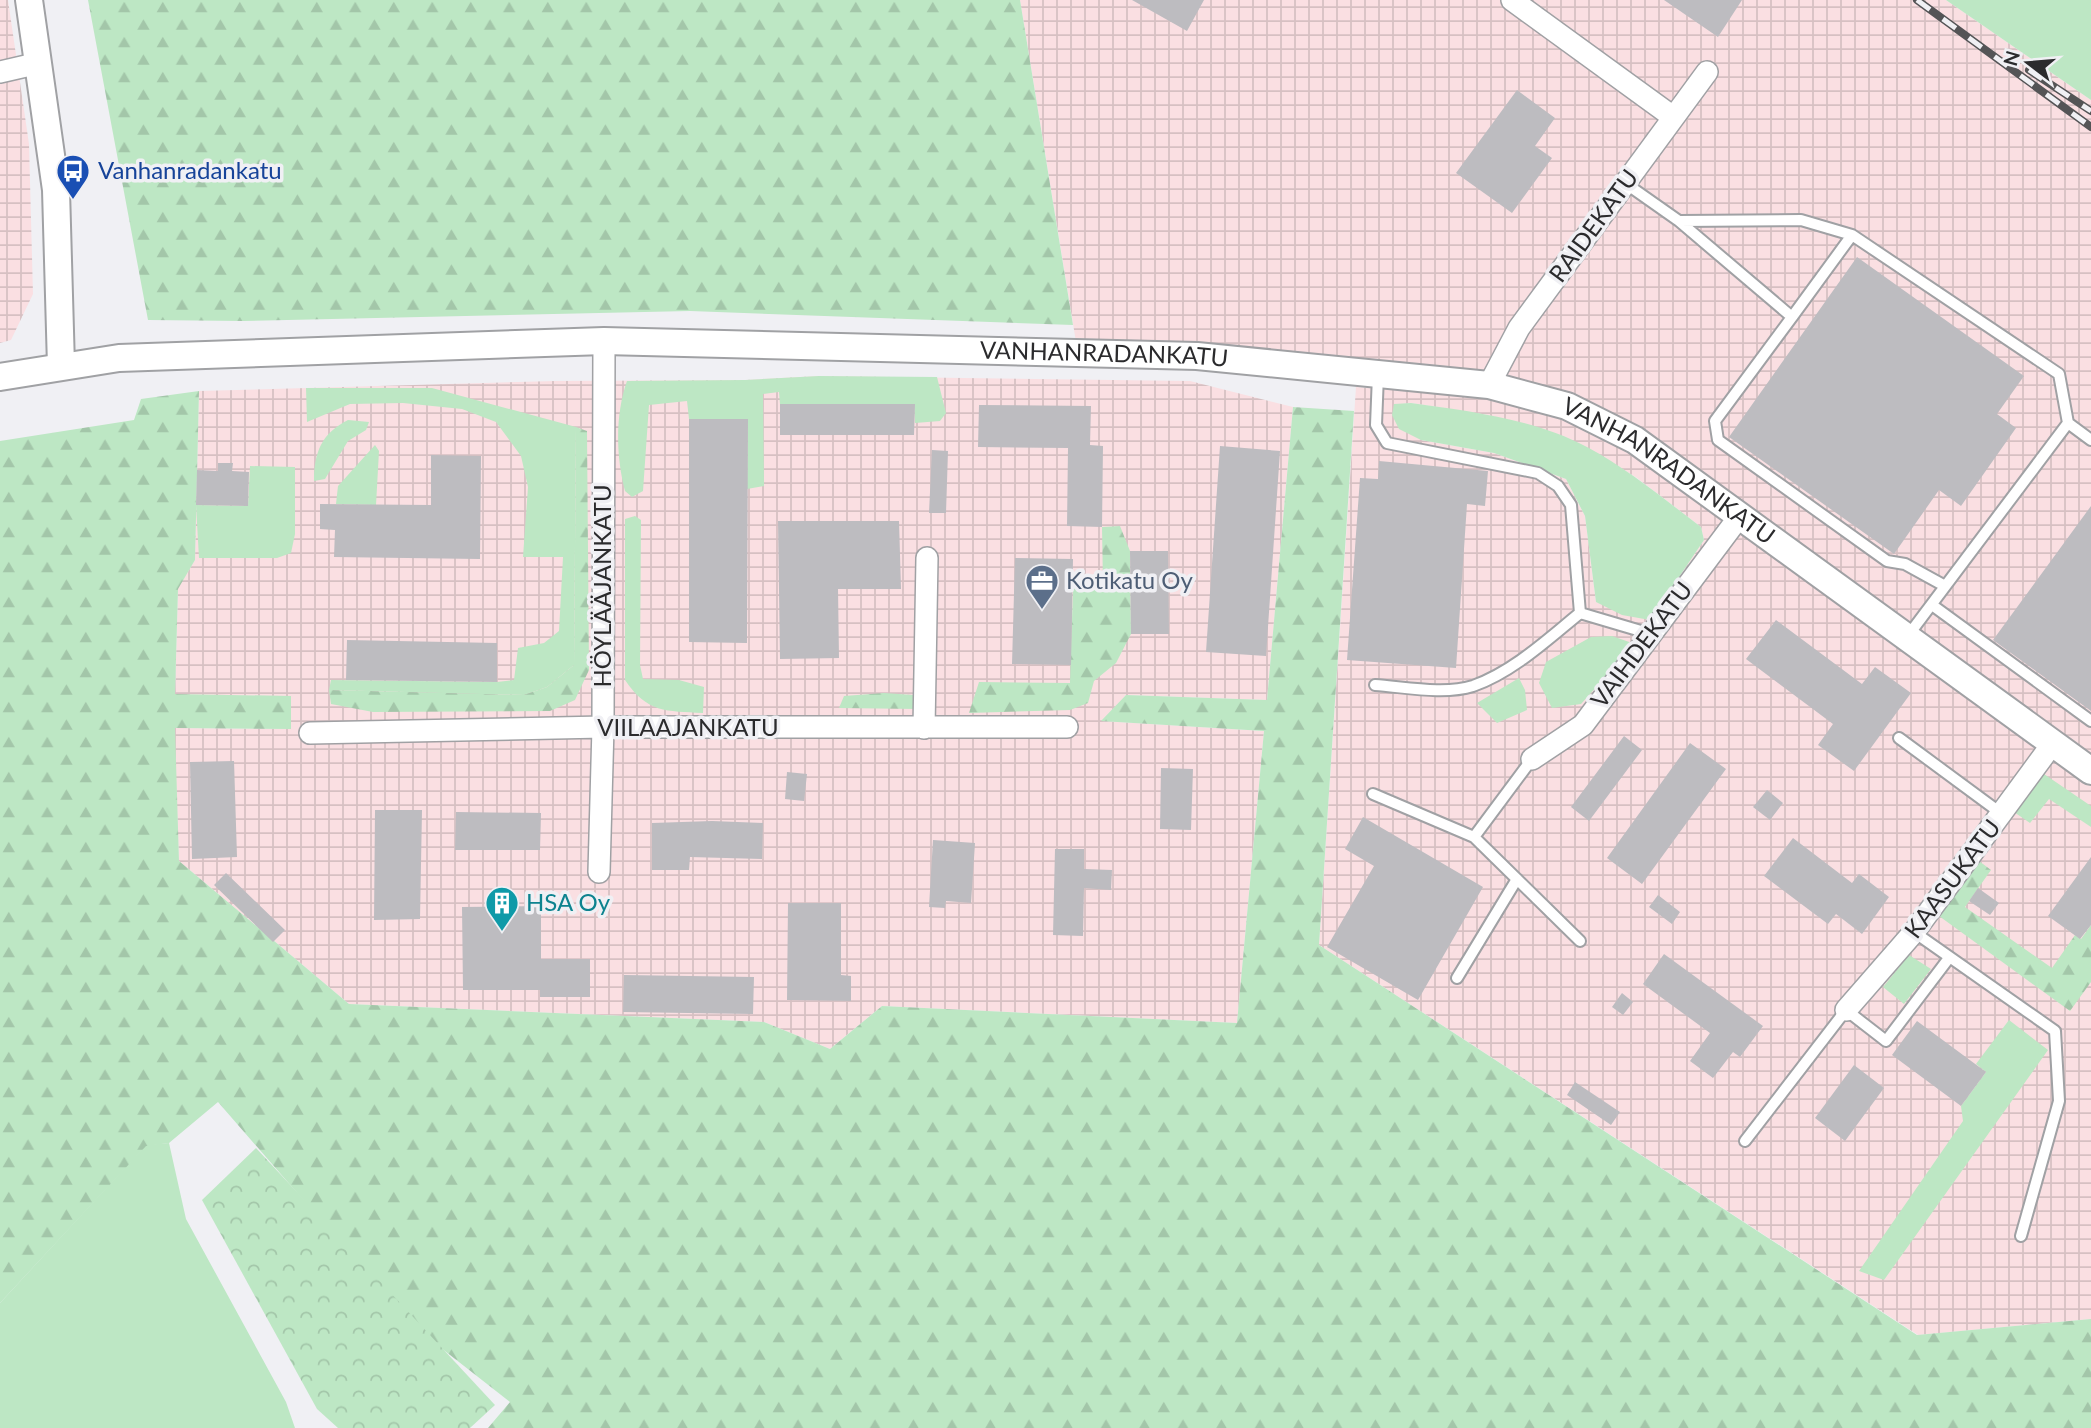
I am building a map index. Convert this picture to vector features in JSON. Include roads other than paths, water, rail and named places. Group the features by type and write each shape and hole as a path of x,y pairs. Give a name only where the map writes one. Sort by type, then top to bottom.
{"street":[{"path":"29,0 55,190 61,366"},
{"path":"1512,0 1673,117"},
{"path":"0,72 39,63"},
{"name":"RAIDEKATU","path":"1489,385 1519,328 1707,72"},
{"name":"VANHANRADANKATU","path":"0,377 119,358 604,341 1197,356 1489,385 1567,406 1635,440 2091,771"},
{"name":"HÖYLÄÄJANKATU","path":"599,872 603,727 604,341"},
{"name":"VAIHDEKATU","path":"1532,759 1583,725 1739,517"},
{"path":"924,728 927,558"},
{"name":"VIILAAJANKATU","path":"310,733 603,727 1067,727"},
{"name":"KAASUKATU","path":"1846,1010 1914,932 2053,743"}],"lane":[{"path":"1625,183 1679,221 1792,317"},
{"path":"1679,221 1801,220 1852,235 2059,374 2068,423 2091,440"},
{"path":"1852,235 1715,421 1718,440 1887,561 1905,564 1945,586"},
{"path":"1378,372 1376,425 1387,443 1538,473 1558,486 1571,505 1580,613"},
{"path":"1907,637 2068,423"},
{"path":"1931,605 2091,721"},
{"path":"1580,613 1651,634"},
{"path":"1375,685 1433,689 1472,686 1524,658 1580,613"},
{"path":"1899,738 2002,814"},
{"path":"1474,837 1532,759"},
{"path":"1373,794 1474,837 1580,941"},
{"path":"1457,978 1517,879"},
{"path":"1914,932 2055,1031 2059,1101 2021,1236"},
{"path":"1745,1141 1846,1010 1886,1041 1949,958"}],"railway":[{"path":"1917,0 2091,127"},
{"path":"2029,70 2091,111"}],"place":[{"name":"Vanhanradankatu","path":"73,201"},
{"name":"Kotikatu Oy","path":"1042,611"},
{"name":"HSA Oy","path":"502,933"}]}
